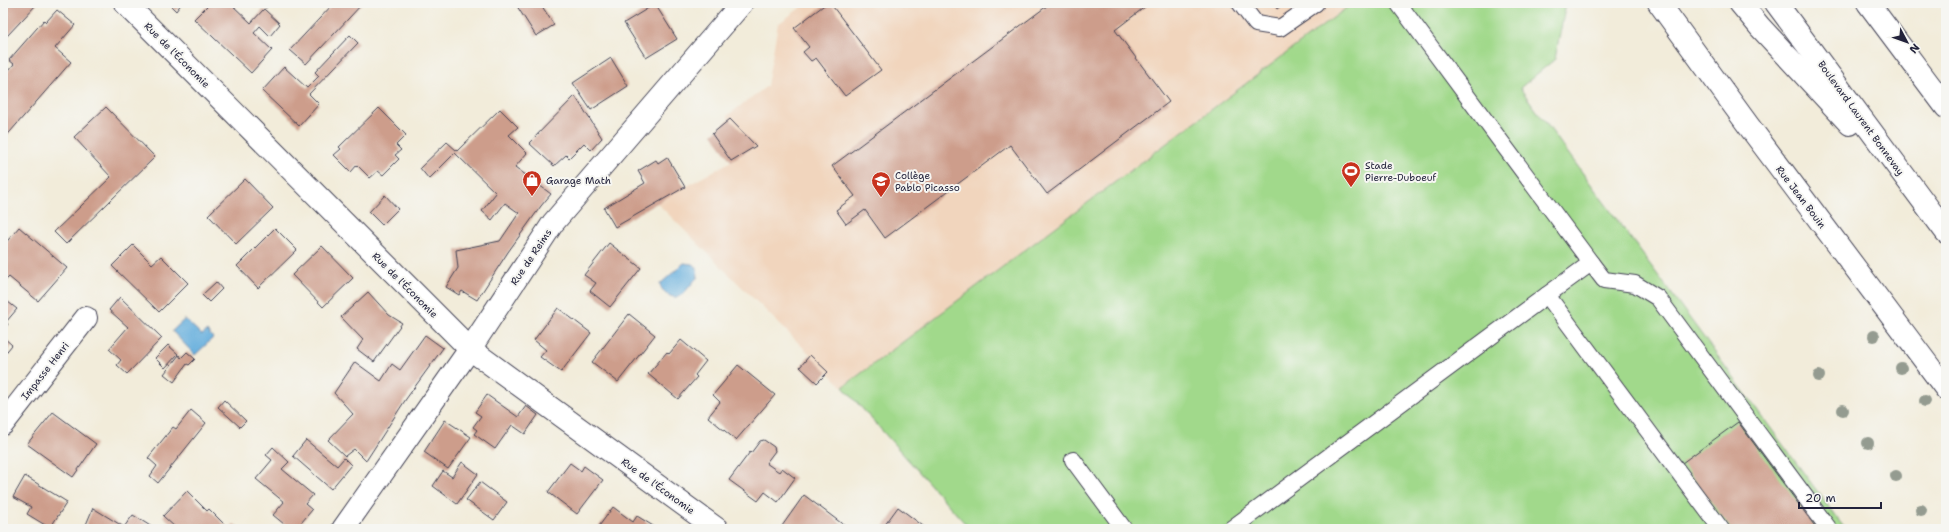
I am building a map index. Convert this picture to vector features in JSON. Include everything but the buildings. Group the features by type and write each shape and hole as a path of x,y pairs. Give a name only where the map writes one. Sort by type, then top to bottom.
{"main road":[{"name":"Rue de l'Économie","path":"126,3 470,349 717,529"},
{"name":"Rue Jean Bouin","path":"1659,3 1748,126 1946,389"},
{"path":"1740,3 1760,27 1921,199"},
{"name":"Boulevard Laurent Bonnevay","path":"1776,3 1946,232"},
{"path":"1868,3 1946,107"},
{"name":"Rue de Reims","path":"343,529 470,349 553,223 735,6"},
{"name":"Impasse Henri","path":"3,424 86,318"}],"lane":[{"path":"1240,3 1256,24 1280,28 1316,3"},
{"path":"1398,3 1604,280 1635,284 1658,298 1829,529"},
{"path":"1231,529 1591,263"},
{"path":"1547,295 1721,529"},
{"path":"1073,460 1124,529"}],"shaded area":[{"name":"Collège Pablo Picasso","path":"807,3 1353,3 843,387 657,203 756,147 727,116 767,86 778,24"}],"green space":[{"name":"Stade Pierre-Duboeuf","path":"1353,3 1566,3 1555,59 1520,88 1845,529 970,529 843,387"}],"water":[{"path":"684,263 692,264 697,267 698,277 681,295 673,297 661,288 660,284"},
{"path":"185,319 202,335 207,331 213,338 195,355 172,331"}],"place":[{"name":"Stade Pierre-Duboeuf","path":"1351,188"},
{"name":"Garage Math","path":"532,197"},
{"name":"Collège Pablo Picasso","path":"881,198"}]}
